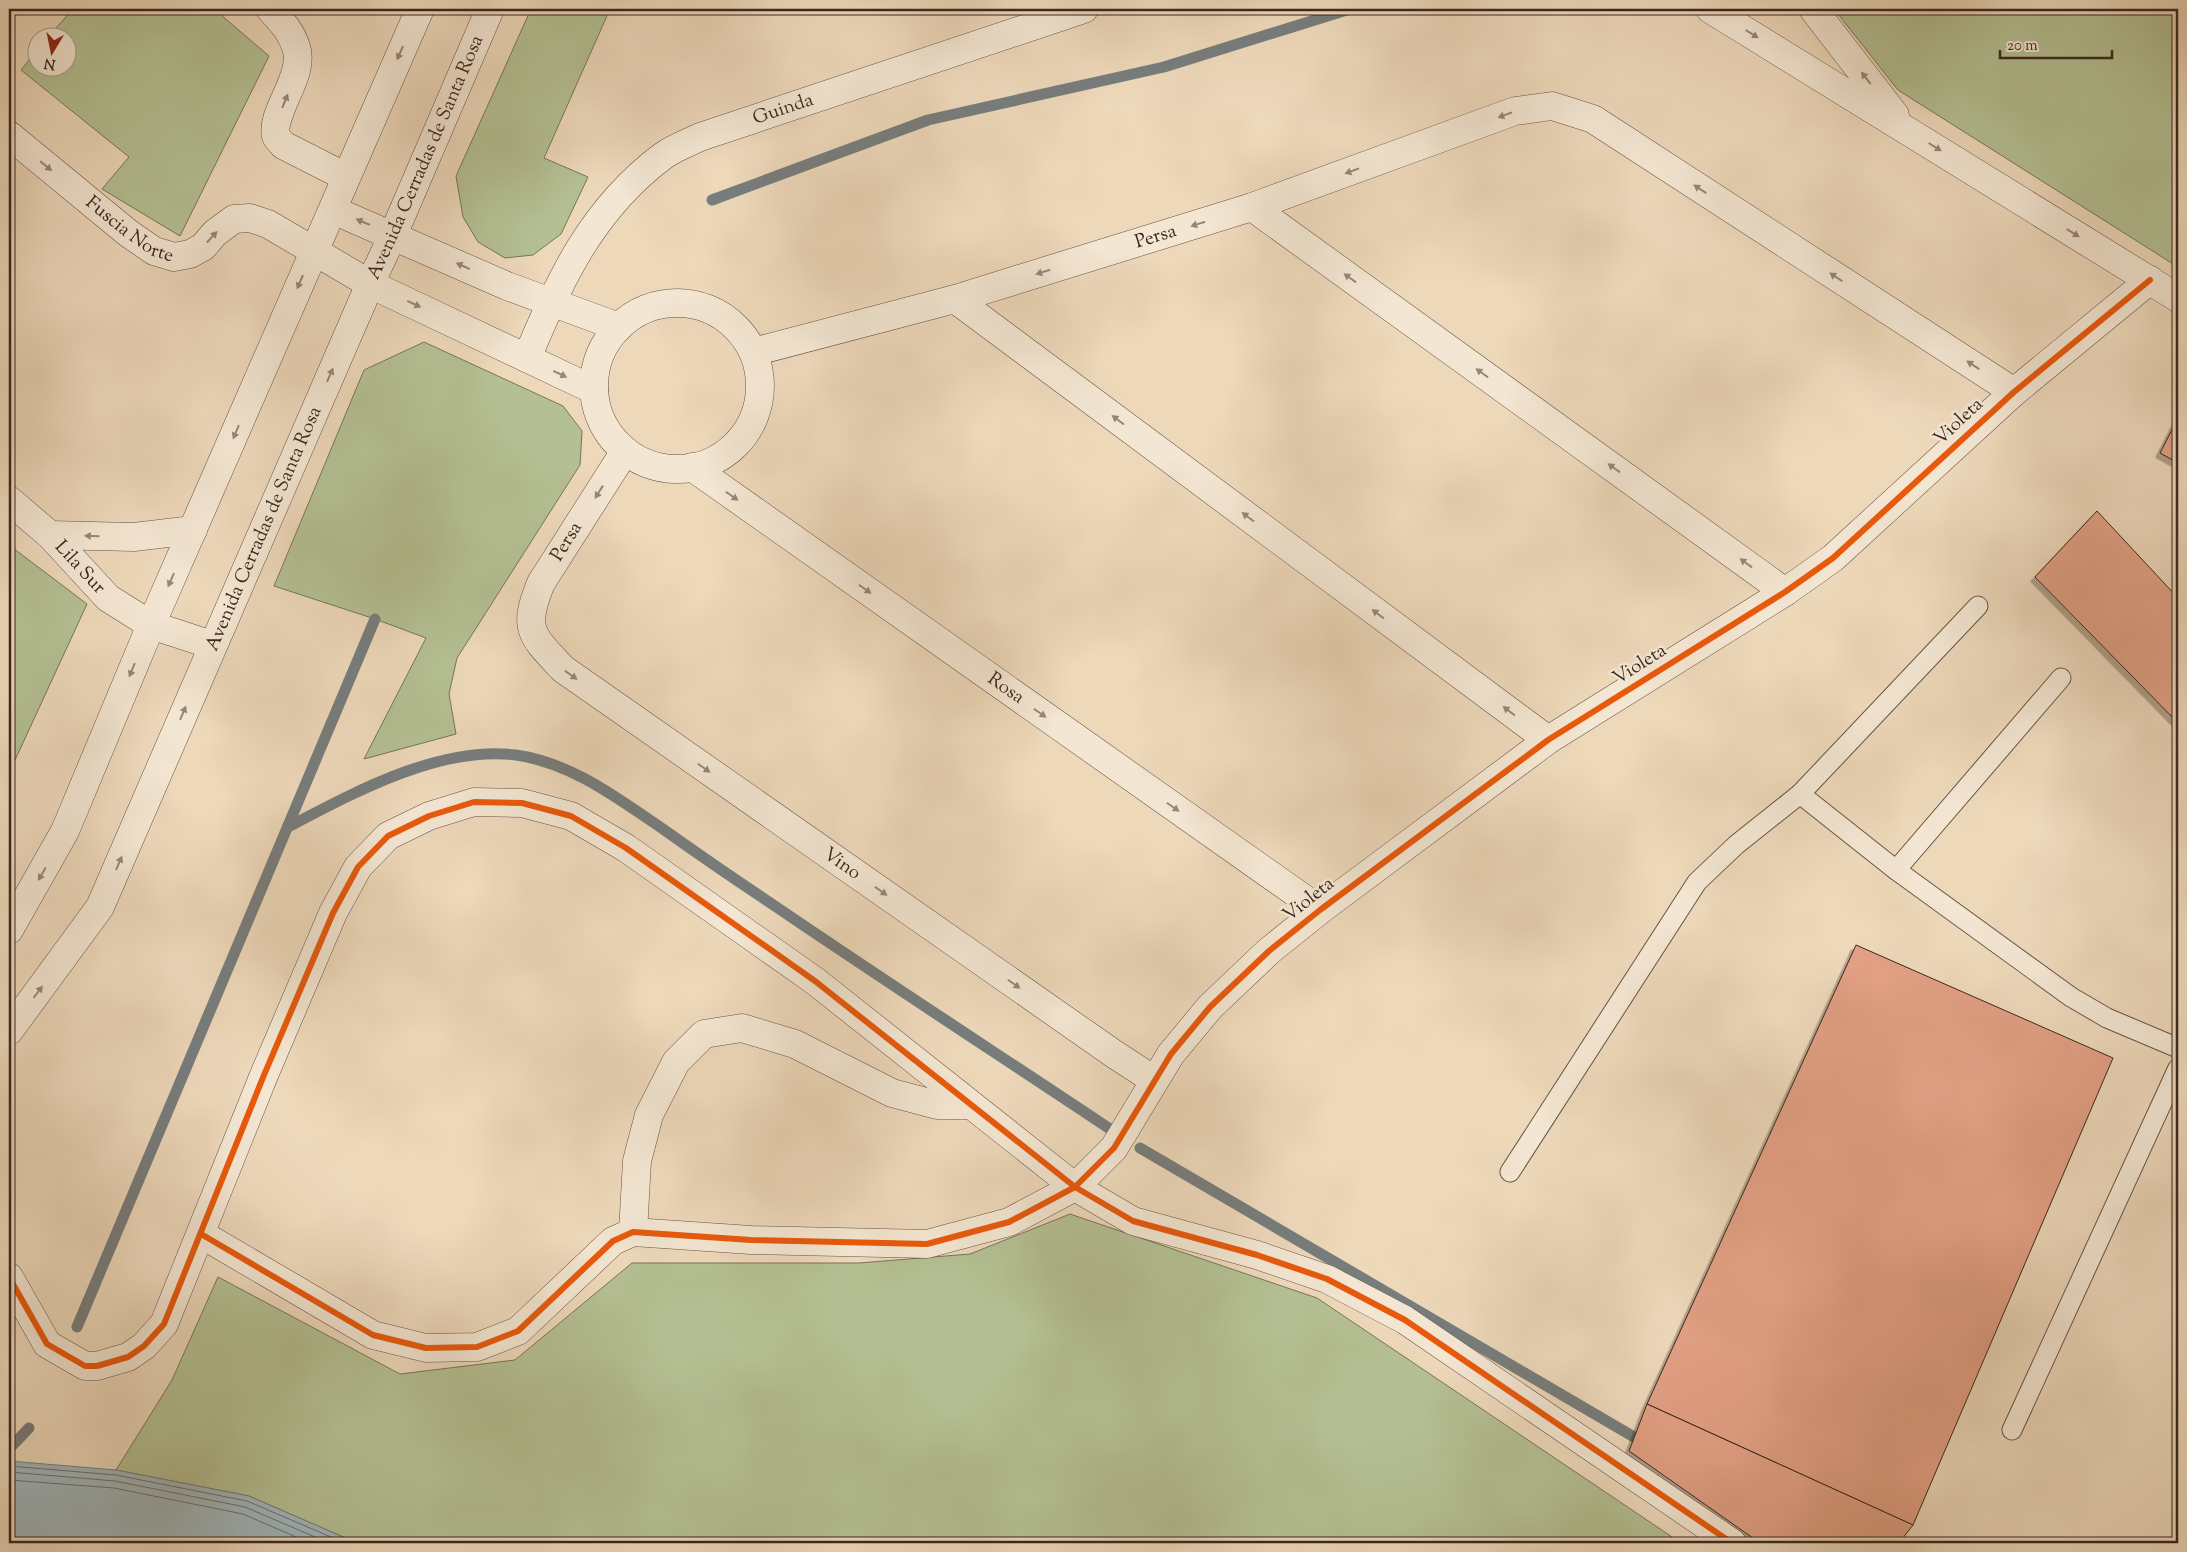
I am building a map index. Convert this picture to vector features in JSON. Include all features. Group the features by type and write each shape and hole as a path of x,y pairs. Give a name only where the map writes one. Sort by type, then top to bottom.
{"street":[{"path":"270,9 289,30 297,48 296,69 276,125 276,138 283,145 346,177"},
{"path":"9,930 66,831 151,625 420,9"},
{"name":"Avenida Cerradas de Santa Rosa","path":"9,1031 100,907 212,644 393,235 490,9"},
{"name":"Guinda","path":"527,358 566,270 592,229 619,196 665,155 700,137 1084,9"},
{"path":"1710,9 2178,298"},
{"path":"1813,9 1907,130"},
{"name":"Persa","path":"753,352 955,299 1252,207 1515,111 1552,106 1593,119 2014,392"},
{"name":"Fuscia Norte","path":"9,135 128,233 154,251 174,257 190,254 203,247 215,233 234,219 250,218 268,224 370,284 594,390"},
{"path":"1252,207 1785,592"},
{"path":"333,210 550,303 619,327"},
{"name":"Violeta","path":"633,1232 751,1240 927,1244 1009,1222 1075,1187 1114,1148 1171,1054 1210,1006 1269,951 1320,910 1548,740 1785,592 1833,558 2014,392 2150,280"},
{"path":"955,299 1548,740"},
{"path":"684,304 701,307 717,314 732,324 753,352 759,371 760,389 757,408 750,426 738,442 724,455 709,463 692,468 674,469 640,460 625,450 603,424 597,408 594,390 595,373 600,356 608,340 619,327 633,316 649,309 666,305 684,304"},
{"name":"Persa","path":"537,641 530,618 533,603 541,583 625,450"},
{"name":"Rosa","path":"692,468 1320,910"},
{"path":"9,500 50,535"},
{"name":"Lila Sur","path":"50,535 134,537 193,530"},
{"name":"Lila Sur","path":"50,535 108,598 151,625 212,644"},
{"name":"Vino","path":"537,641 563,669 1106,1049 1154,1080"},
{"path":"9,1277 47,1344 84,1366 97,1366 128,1357 144,1346 164,1324 264,1075 333,913 358,867 388,836 429,816 474,802 522,803 571,816 626,848 815,981 969,1105 1075,1187 1133,1221 1257,1256 1327,1279 1405,1320 1732,1543"},
{"path":"201,1234 373,1335 426,1348 476,1347 518,1331 613,1241 633,1232 636,1161 649,1115 676,1062 704,1034 742,1028 795,1044 892,1093 937,1105 969,1105"}],"lane":[{"path":"1510,1172 1697,882 1736,845 1800,794 1978,606"},
{"path":"1896,870 2061,678"},
{"path":"1800,794 1896,870 2072,997 2107,1018 2178,1048"},
{"path":"2012,1430 2178,1068"}],"green space":[{"path":"73,9 214,9 269,56 180,236 102,189 129,157 31,78 78,78 78,28 56,28"},
{"path":"531,9 610,9 544,158 588,177 561,234 533,255 505,258 478,242 463,217 456,176"},
{"path":"1834,9 2178,9 2178,267 1898,90"},
{"path":"28,61 28,76 21,70"},
{"path":"424,342 563,406 582,431 580,465 457,658 449,694 456,734 364,759 426,638 274,586 364,370"},
{"path":"9,545 87,604 10,771 9,770"},
{"path":"1070,1214 1317,1298 1681,1543 357,1543 249,1496 116,1470 172,1380 218,1277 400,1374 515,1360 632,1263 859,1263 970,1254"}],"water":[{"path":"9,1461 116,1470 249,1496 357,1543 9,1543"}],"building":[{"path":"2178,418 2178,463 2160,453"},
{"path":"2097,511 2178,598 2178,723 2035,577"},
{"path":"1856,945 2113,1058 1913,1525 1647,1404"},
{"path":"1647,1404 1913,1525 1899,1543 1760,1543 1629,1451"}],"waterway":[{"path":"712,200 928,120 1164,67 1350,9"},
{"path":"77,1327 375,619"},
{"path":"288,827 340,800 398,774 428,764 457,757 487,754 516,755 537,759 575,774 611,794 811,931 1110,1129"},
{"path":"1140,1148 1634,1437"},
{"path":"9,1449 29,1428"}],"cycle path":[{"path":"201,1234 373,1335 426,1348 477,1347 518,1331 613,1241 633,1232 751,1240 927,1244 1009,1222 1075,1187 1114,1148 1171,1054 1210,1007 1269,951 1320,910 1548,740 1785,592 1833,558 2014,392 2150,280"},
{"path":"9,1277 47,1344 85,1366 97,1366 128,1357 144,1346 164,1324 264,1075 333,913 358,867 388,836 429,816 474,802 522,803 571,816 626,848 815,981 1075,1187 1133,1221 1257,1255 1327,1279 1405,1320 1732,1543"}]}
